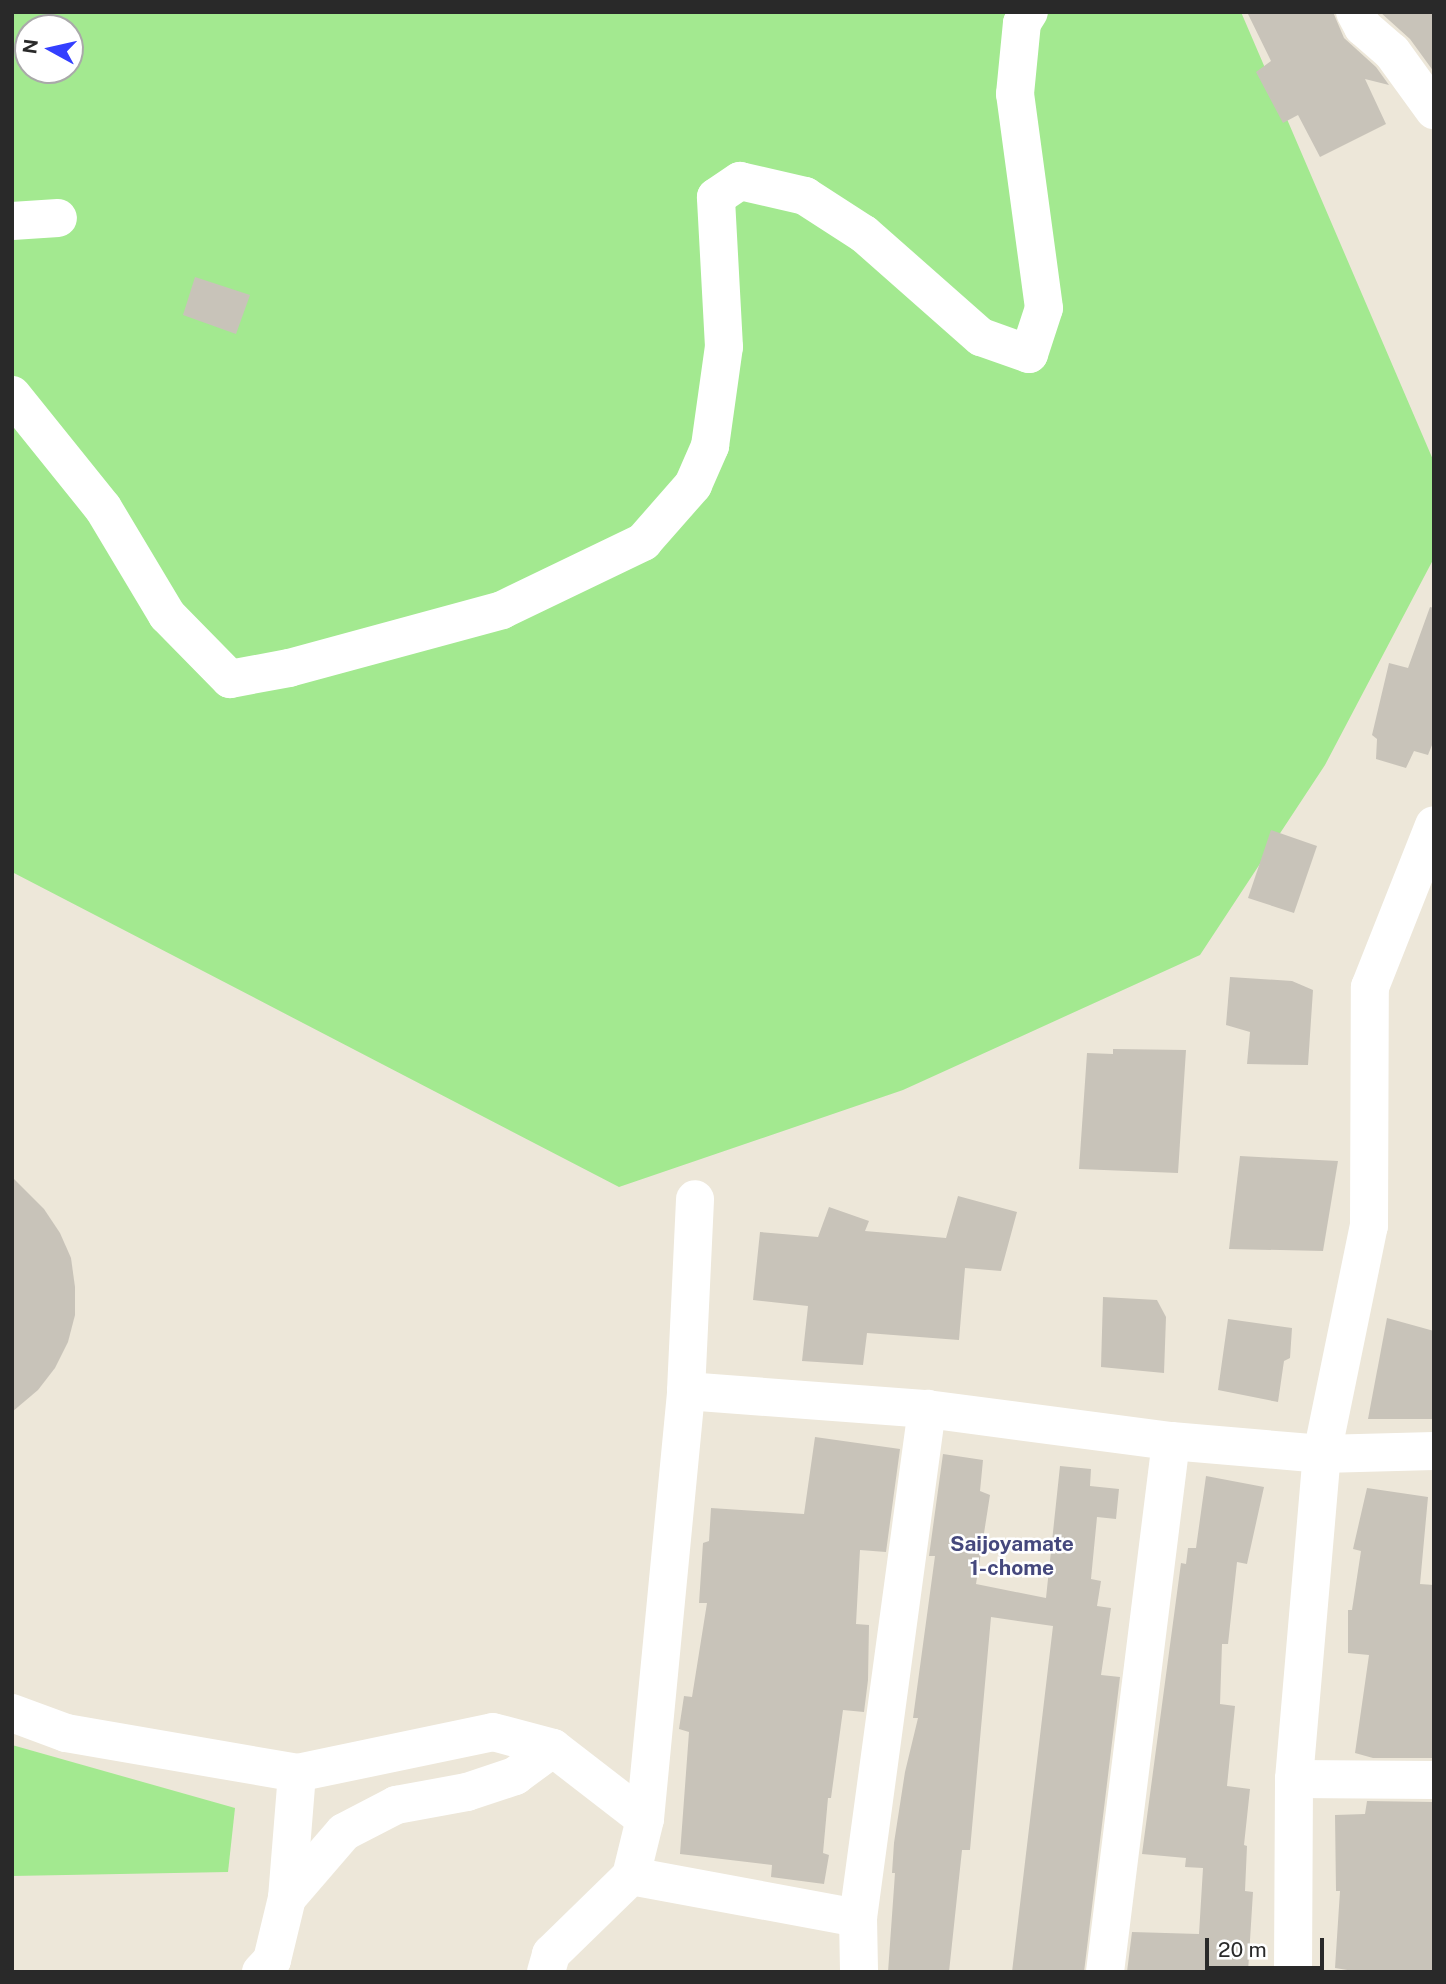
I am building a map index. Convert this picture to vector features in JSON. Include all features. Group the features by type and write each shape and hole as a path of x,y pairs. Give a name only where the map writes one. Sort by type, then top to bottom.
{"street":[{"path":"12,395 103,508 167,615 230,679 289,668 502,610 643,542 693,485 710,446 724,346 716,197 740,181 805,196 864,234 981,337 1029,354 1044,308 1015,94 1022,23 1029,12"},
{"path":"1355,12 1363,27 1392,52 1434,110"},
{"path":"12,221 58,218"},
{"path":"1293,1972 1294,1779 1322,1454 1369,1226 1370,987 1433,832"},
{"path":"546,1972 551,1954 631,1876 645,1819 686,1391 695,1199"},
{"path":"686,1391 927,1409 1171,1441 1322,1454 1434,1451"},
{"path":"859,1972 858,1918 927,1409"},
{"path":"1104,1972 1171,1441"},
{"path":"12,1713 66,1732 297,1773 493,1732 553,1748 645,1819"},
{"path":"287,1898 344,1832 396,1805 467,1792 515,1776 553,1748"},
{"path":"261,1972 272,1960 287,1898 297,1773"},
{"path":"1294,1779 1434,1780"},
{"path":"631,1876 858,1918"}],"green space":[{"path":"12,12 1241,12 1434,462 1434,558 1325,765 1200,955 903,1090 619,1187 12,872"},
{"path":"12,1745 235,1808 228,1872 12,1876"}],"building":[{"path":"1247,12 1333,12 1344,38 1376,67 1389,85 1365,79 1386,124 1320,157 1298,115 1283,123 1256,72 1271,61"},
{"path":"1380,12 1434,12 1434,72 1410,39"},
{"path":"195,277 250,295 236,334 183,315"},
{"path":"1430,607 1434,608 1434,740 1428,755 1414,751 1406,768 1376,759 1377,739 1372,735 1389,663 1408,668"},
{"path":"1271,830 1317,846 1294,913 1248,898"},
{"path":"1230,977 1292,981 1313,990 1308,1065 1247,1064 1250,1032 1226,1025"},
{"path":"1113,1049 1186,1050 1178,1173 1079,1169 1087,1053 1113,1054"},
{"path":"1240,1156 1338,1161 1323,1251 1229,1249"},
{"path":"12,1177 44,1209 60,1233 71,1258 75,1315 68,1342 55,1368 38,1390 12,1412"},
{"path":"958,1196 1017,1212 1001,1271 965,1268 959,1340 867,1333 863,1365 802,1361 808,1306 753,1300 760,1232 818,1237 829,1207 869,1221 865,1231 946,1238"},
{"path":"1103,1297 1157,1300 1166,1317 1164,1373 1101,1367"},
{"path":"1387,1318 1434,1331 1434,1419 1368,1419"},
{"path":"1228,1319 1292,1328 1290,1358 1284,1361 1278,1402 1218,1390"},
{"path":"815,1437 900,1449 886,1552 860,1550 856,1624 869,1625 868,1680 864,1712 843,1710 831,1798 828,1798 823,1853 829,1855 824,1884 771,1877 772,1865 680,1854 689,1732 679,1729 684,1696 692,1697 707,1603 699,1603 703,1543 709,1541 711,1508 804,1514"},
{"path":"943,1454 983,1460 980,1491 990,1495 976,1584 1046,1598 1060,1466 1091,1469 1090,1486 1119,1489 1116,1519 1097,1517 1091,1579 1101,1581 1097,1606 1111,1608 1101,1675 1120,1677 1084,1972 1012,1972 1053,1626 991,1617 970,1850 962,1850 949,1972 888,1972 895,1873 892,1873 894,1843 905,1772 918,1718 913,1718 935,1556 929,1556"},
{"path":"1206,1476 1264,1487 1247,1564 1237,1562 1228,1644 1222,1644 1220,1704 1235,1706 1227,1786 1250,1789 1244,1845 1247,1846 1245,1891 1253,1892 1248,1972 1127,1972 1132,1932 1199,1934 1203,1868 1185,1867 1186,1858 1142,1854 1181,1563 1186,1564 1188,1548 1196,1548"},
{"path":"1367,1488 1428,1497 1420,1584 1434,1585 1434,1758 1373,1758 1355,1753 1369,1655 1348,1653 1348,1610 1352,1610 1361,1551 1353,1549"},
{"path":"1367,1801 1434,1802 1434,1972 1360,1972 1335,1968 1340,1891 1336,1891 1335,1815 1365,1814"}],"district":[{"name":"Saijoyamate 1-chome","path":"1012,1556"}]}
